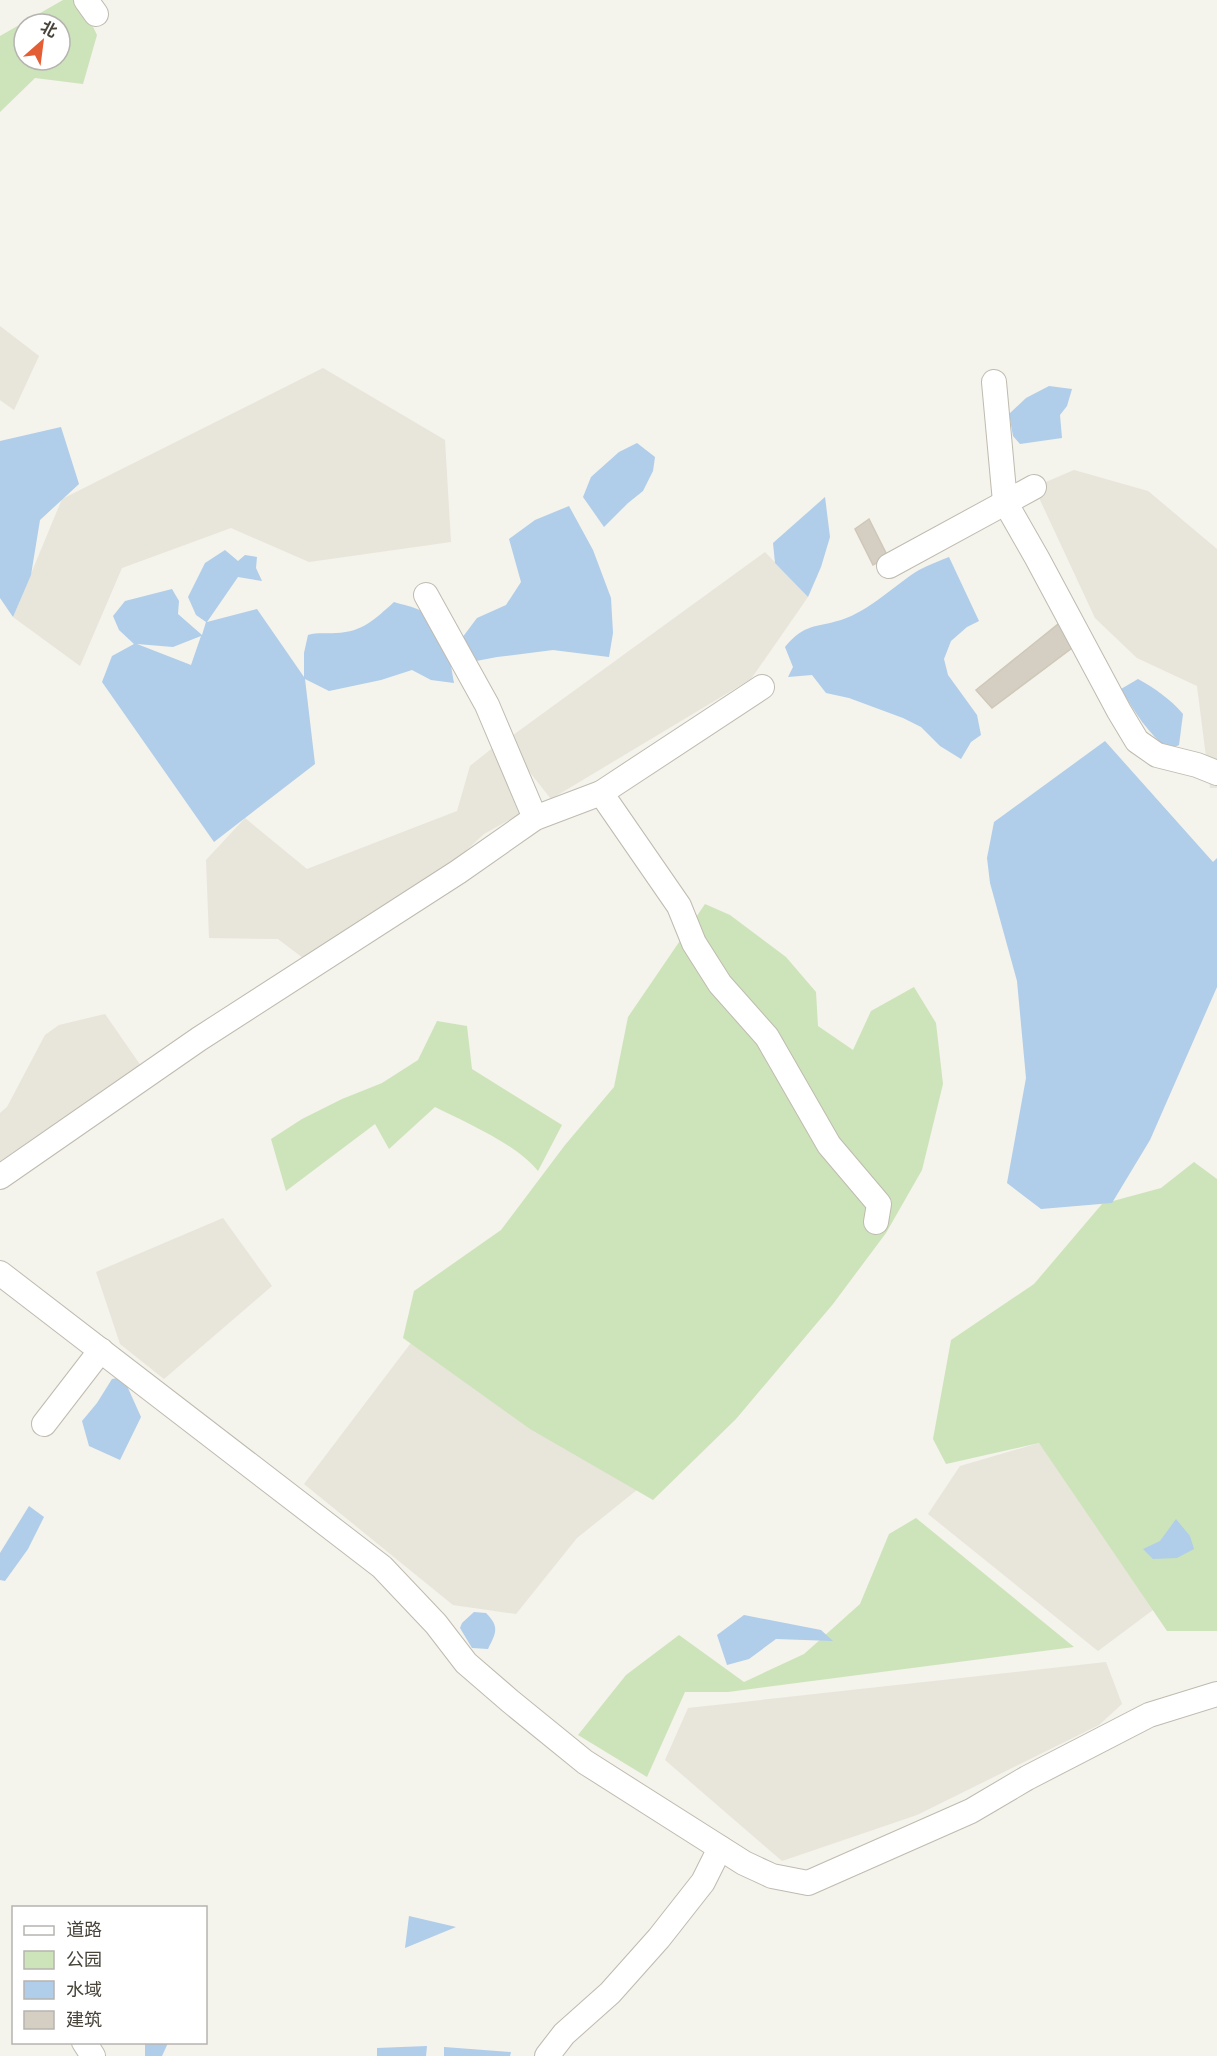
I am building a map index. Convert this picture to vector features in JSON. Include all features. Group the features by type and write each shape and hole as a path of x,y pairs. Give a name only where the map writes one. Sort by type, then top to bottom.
{"street":[{"path":"994,382 1005,502 1119,711 1137,741 1157,755 1197,765 1217,773"},
{"path":"889,566 1034,487"},
{"path":"426,595 487,705 535,818"},
{"path":"0,1177 199,1039 458,872 535,818 601,793 762,687"},
{"path":"601,793 679,906 693,943 720,984 767,1037 829,1145 879,1204 876,1222"},
{"path":"0,1273 382,1568 436,1624 466,1663 585,1762 744,1863 772,1876 808,1883 971,1811 1027,1778 1149,1715 1217,1694"},
{"path":"44,1424 101,1350"},
{"path":"547,2056 564,2034 610,1993 659,1938 703,1882 720,1848"}],"shaded area":[{"path":"0,326 39,356 14,410 0,400"},
{"path":"323,368 445,440 451,542 309,562 231,528 122,568 80,666 13,617 62,499"},
{"path":"1074,470 1148,491 1217,549 1217,788 1210,788 1197,686 1137,658 1095,618 1034,487"},
{"path":"765,552 808,597 751,679 551,799 505,741"},
{"path":"495,746 520,814 484,834 445,870 303,958 278,939 209,938 206,860 245,818 307,869 457,811 470,766"},
{"path":"105,1014 141,1066 0,1161 0,1113 7,1107 45,1035 59,1025"},
{"path":"223,1218 272,1286 164,1379 120,1344 96,1272"},
{"path":"426,1323 678,1457 577,1538 516,1614 453,1605 304,1484"},
{"path":"1039,1443 1157,1607 1098,1651 928,1514 960,1466"},
{"path":"1106,1662 1122,1704 1099,1725 917,1815 782,1861 665,1760 688,1708"}],"green space":[{"path":"63,0 80,0 97,35 83,84 35,78 0,112 0,36 12,29 12,72 72,72 72,12 42,12"},
{"path":"705,904 730,915 786,957 816,992 818,1026 853,1050 871,1011 914,987 936,1023 943,1084 922,1170 886,1233 833,1304 736,1419 653,1500 530,1429 403,1338 414,1291 501,1230 565,1145 614,1087 628,1017"},
{"path":"437,1021 467,1026 472,1069 562,1125 538,1171 529,1161 505,1143 435,1107 389,1149 375,1124 286,1191 271,1139 302,1119 342,1099 382,1083 418,1060"},
{"path":"1194,1162 1217,1179 1217,1631 1167,1631 1039,1443 946,1464 933,1439 951,1340 1034,1284 1102,1204 1161,1188"},
{"path":"916,1518 1074,1647 728,1692 685,1692 647,1777 578,1735 626,1675 679,1635 744,1682 804,1654 860,1604 889,1534"}],"water":[{"path":"1049,386 1072,389 1067,406 1060,415 1062,438 1020,444 1013,436 1009,414 1026,398"},
{"path":"61,427 79,484 40,520 31,575 13,617 0,598 0,441"},
{"path":"637,443 655,457 653,471 643,491 604,527 583,497 591,477 619,452"},
{"path":"825,497 830,537 821,567 808,597 775,563 773,543"},
{"path":"569,506 593,550 611,598 613,633 609,657 553,650 471,662 462,638 477,618 506,605 521,582 509,539 535,520"},
{"path":"225,550 238,561 245,555 257,557 256,568 262,581 238,577 207,622 257,609 304,677 304,653 308,635 354,630 374,619 394,602 418,609 436,625 445,643 454,683 431,680 412,670 381,680 329,691 305,679 315,764 214,842 102,682 112,656 134,644 119,630 113,616 125,601 172,589 179,601 178,614 202,635 206,622 196,615 188,597 205,563","holes":["201,636 191,665 137,644 173,647"]},
{"path":"949,557 979,621 967,627 951,641 944,659 948,675 977,715 981,735 971,742 961,759 940,746 921,727 903,718 849,698 826,693 812,675 788,677 793,667 785,647 805,630 852,616 909,576"},
{"path":"1138,679 1162,695 1183,714 1179,745 1169,750 1148,730 1131,706 1121,689"},
{"path":"1105,741 1213,862 1217,858 1217,987 1150,1140 1112,1203 1041,1209 1007,1183 1026,1078 1017,981 990,883 987,858 994,822"},
{"path":"123,1377 141,1417 120,1460 89,1446 82,1421 112,1379"},
{"path":"29,1506 44,1517 28,1549 5,1581 0,1580 0,1553"},
{"path":"1176,1519 1190,1536 1194,1549 1177,1558 1153,1559 1143,1549 1160,1541"},
{"path":"474,1612 486,1613 495,1626 495,1634 488,1649 472,1648 460,1628"},
{"path":"744,1615 821,1630 833,1641 776,1639 749,1659 727,1665 717,1635"},
{"path":"409,1916 456,1927 405,1948"},
{"path":"145,2044 168,2044 162,2056 145,2056"},
{"path":"427,2046 426,2056 377,2056 377,2048"},
{"path":"444,2047 511,2052 510,2056 444,2056"}],"building":[{"path":"869,519 888,557 873,565 855,529"},
{"path":"1062,621 1076,645 992,708 976,690"}]}
